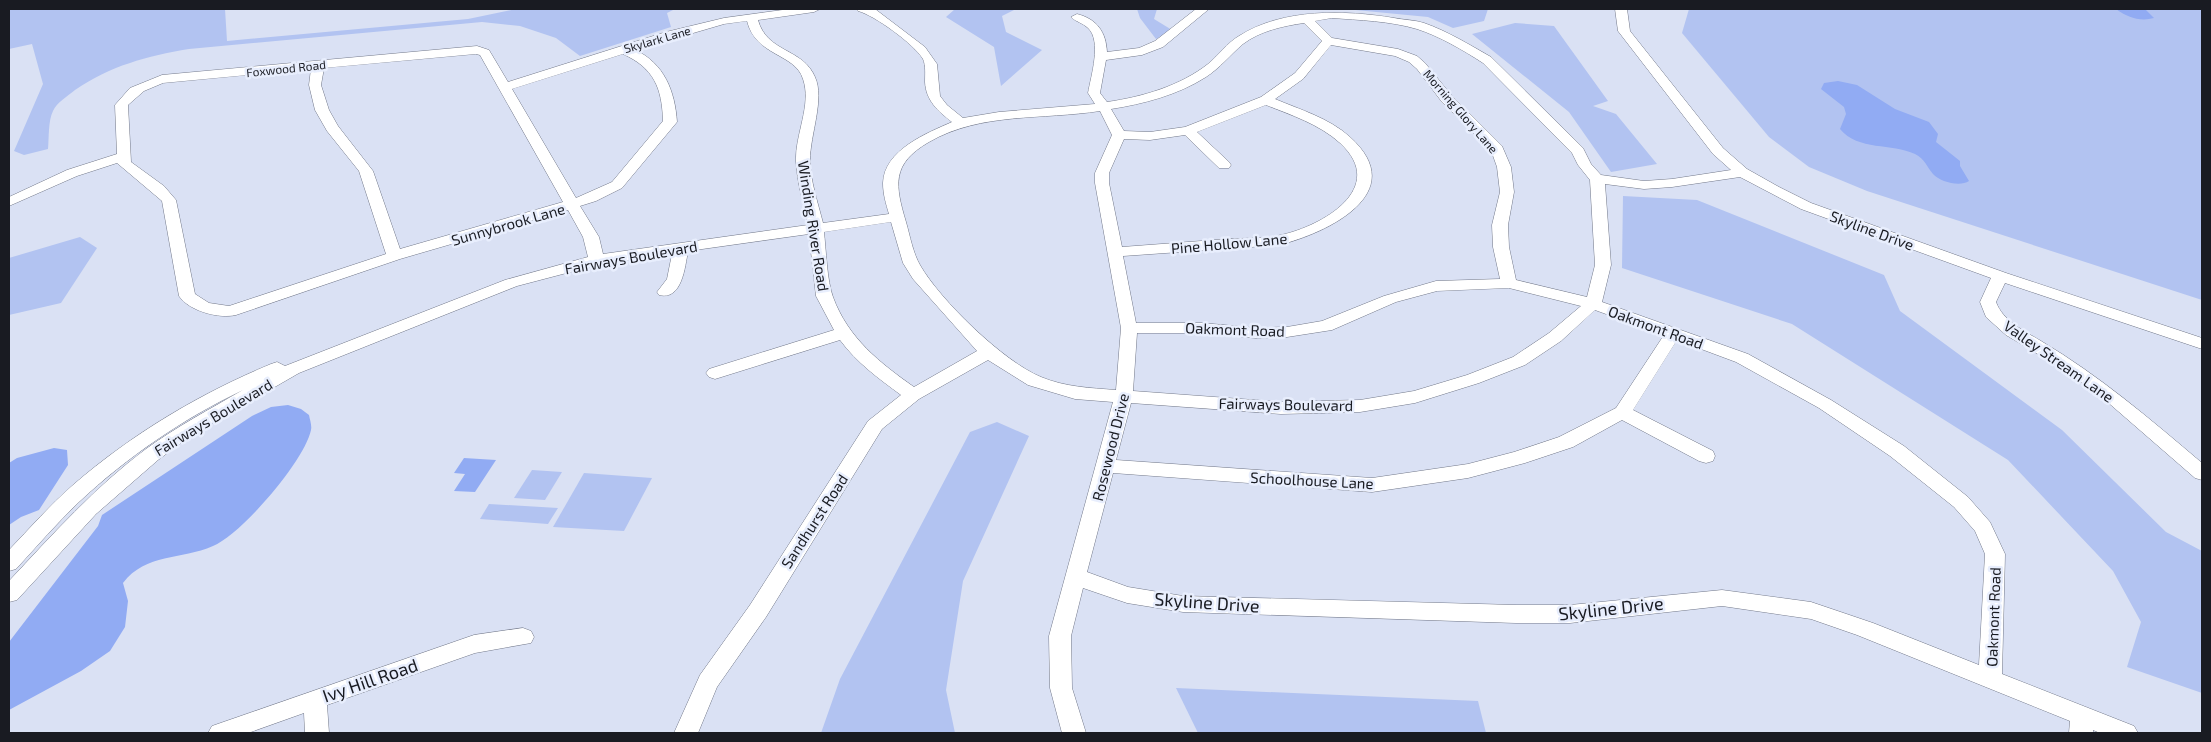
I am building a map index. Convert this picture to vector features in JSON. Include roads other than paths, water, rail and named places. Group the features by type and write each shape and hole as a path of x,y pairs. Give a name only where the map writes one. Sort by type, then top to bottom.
{"street":[{"name":"Skylark Lane","path":"504,87 623,48 724,21 814,9"},
{"path":"862,9 871,12 927,56 932,69 931,86 934,97 943,108 962,123"},
{"path":"1100,57 1142,51 1159,44 1203,9"},
{"name":"Skyline Drive","path":"1621,9 1624,31 1718,151 1742,172 1806,206 2000,276 2202,344"},
{"name":"Fairways Boulevard","path":"1593,304 1555,337 1519,361 1472,379 1415,397 1360,406 1281,408 1075,393 1034,381 988,352 958,322 921,279 911,263 891,196 890,181 895,167 907,152 924,139 962,123 1003,116 1061,112 1103,106 1162,93 1192,80 1212,66 1244,38 1286,23 1332,15 1365,17 1420,26 1469,49 1487,60 1578,151 1586,165 1598,179"},
{"path":"1077,17 1093,26 1100,38 1100,57 1094,92 1119,135 1150,136 1188,131 1266,100 1299,76 1328,40 1307,19"},
{"name":"Winding River Road","path":"752,18 756,33 764,42 800,64 809,76 813,90 804,142 803,162 816,228 824,296 844,333 859,353 874,367 913,395"},
{"name":"Morning Glory Lane","path":"1328,40 1398,54 1413,59 1421,66 1447,99 1497,149 1504,167 1507,192 1500,226 1501,247 1509,283"},
{"name":"Sunnybrook Lane","path":"124,156 124,163 130,169 161,189 169,200 187,296 204,306 230,311 395,256 573,205 591,198 616,184 670,122 670,109 655,69 648,62 623,48"},
{"name":"Foxwood Road","path":"124,156 121,104 126,96 141,86 162,80 477,50 485,53 573,205 591,238 596,260"},
{"path":"318,64 314,85 322,110 332,128 366,171 395,256"},
{"name":"Pine Hollow Lane","path":"1114,252 1279,240 1304,235 1332,220 1354,204 1364,182 1364,166 1352,148 1319,123 1266,100"},
{"path":"1188,131 1224,165"},
{"name":"Rosewood Drive","path":"1074,733 1061,688 1060,636 1124,396 1128,328 1102,184 1102,173 1119,135"},
{"path":"9,202 72,173 124,156"},
{"path":"1593,304 1603,265 1598,179 1644,185 1672,183 1742,172"},
{"name":"Fairways Boulevard","path":"9,594 89,509 151,455 186,430 292,369 511,283 596,260 897,217"},
{"path":"666,292 676,280 681,248"},
{"name":"Valley Stream Lane","path":"2000,276 1988,302 1992,313 2012,331 2069,364 2110,395 2202,473"},
{"name":"Oakmont Road","path":"1128,328 1202,328 1256,333 1287,332 1326,326 1390,299 1436,286 1509,283 1593,304 1742,358 1825,404 1897,451 1961,502 1983,527 1995,554 1990,679"},
{"path":"715,373 844,333"},
{"name":"Schoolhouse Lane","path":"1106,466 1372,484 1468,471 1518,458 1566,442 1622,412 1673,334"},
{"name":"Sandhurst Road","path":"686,733 708,682 758,610 876,425 913,395 988,352"},
{"name":"Fairways Boulevard","path":"9,563 80,490 141,441 208,400 252,378 298,360 319,358"},
{"path":"1622,412 1706,456"},
{"name":"Skyline Drive","path":"1077,578 1126,596 1183,604 1570,614 1689,600 1722,598 1758,602 1811,611 1865,629 1990,679 2081,724 2126,733"},
{"name":"Ivy Hill Road","path":"220,733 474,644 523,637"},
{"path":"315,699 317,733"}]}
